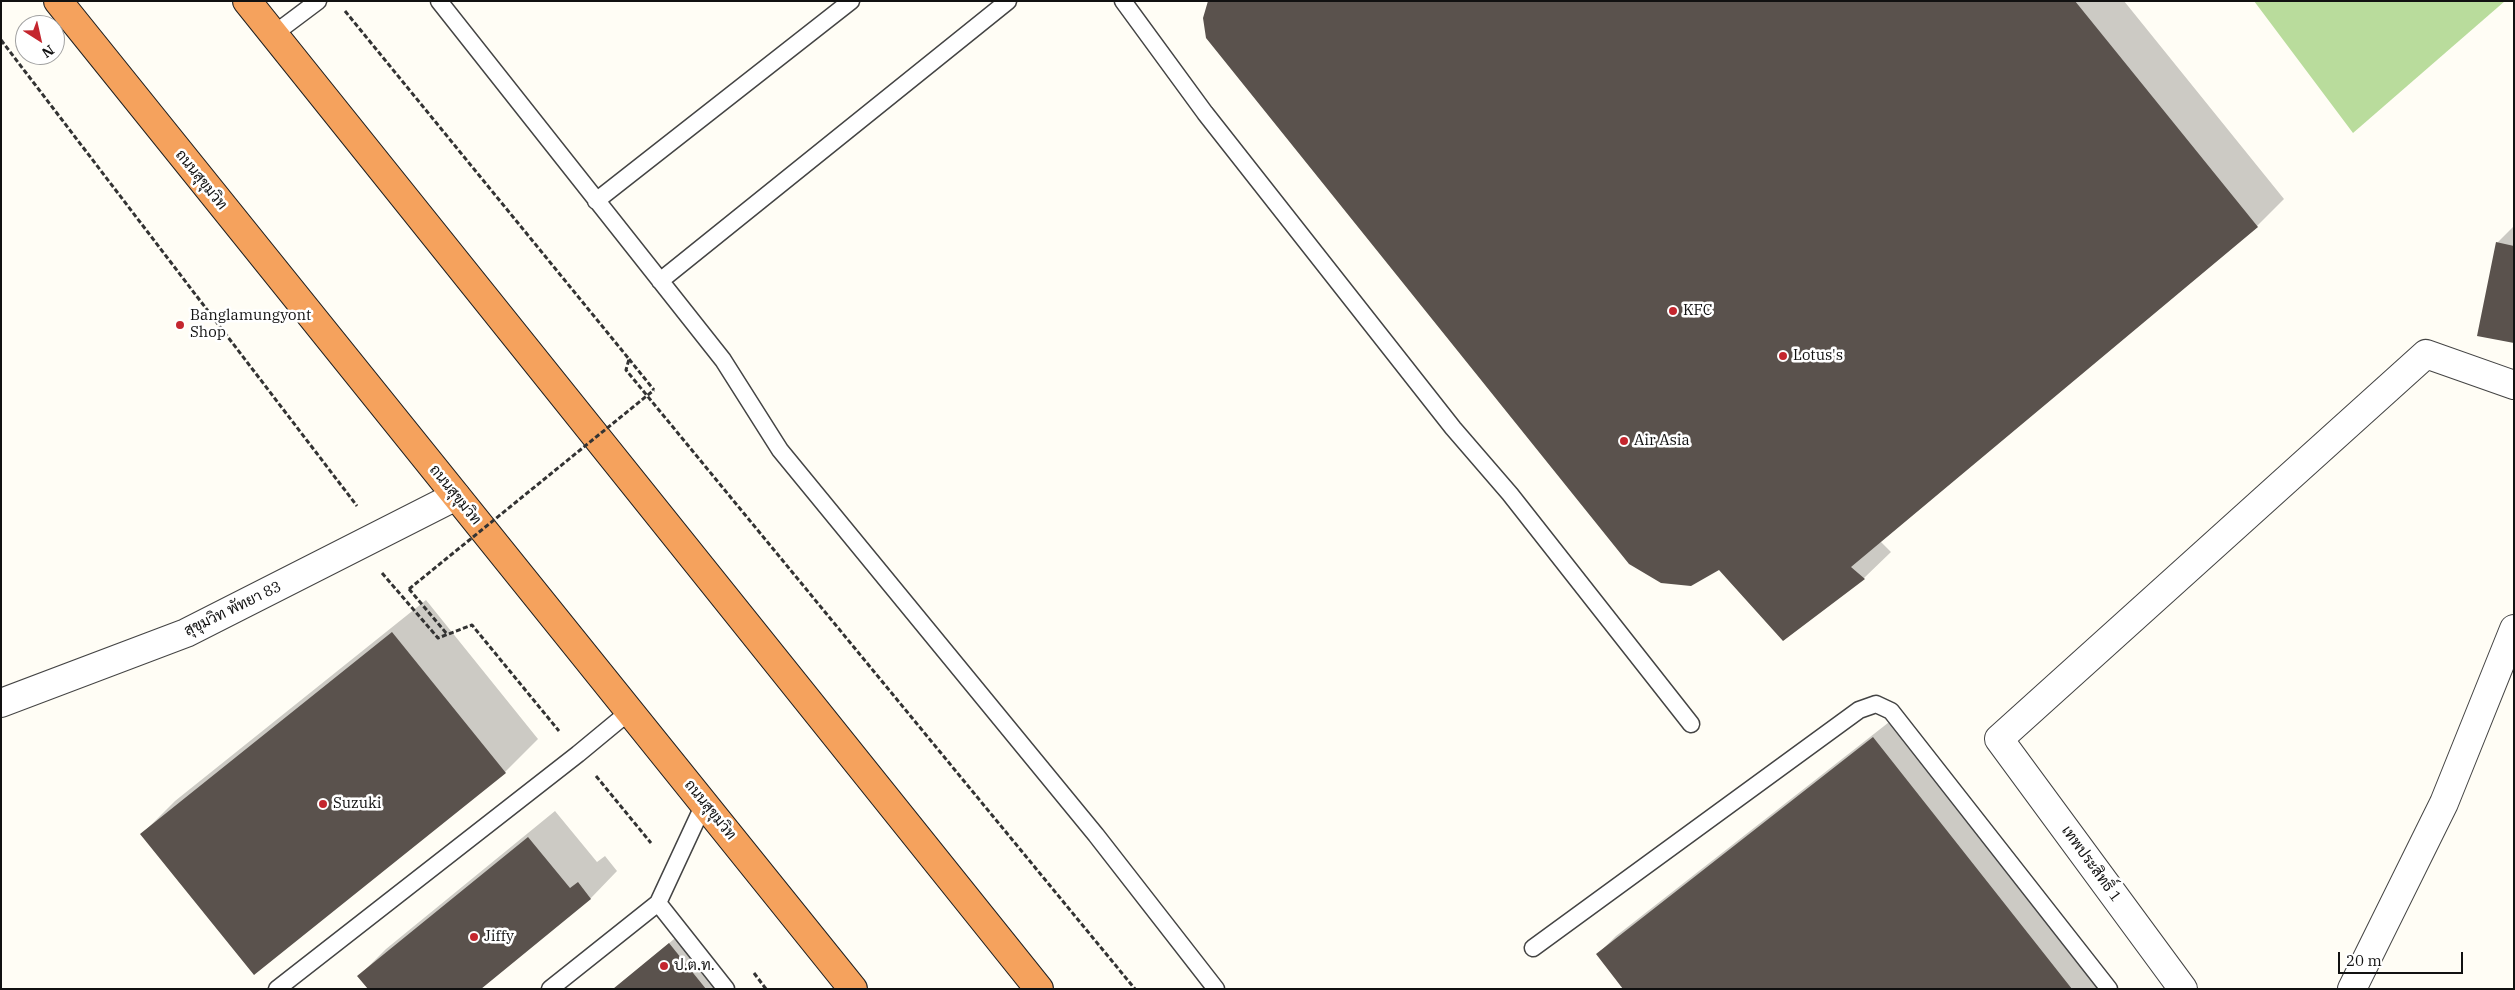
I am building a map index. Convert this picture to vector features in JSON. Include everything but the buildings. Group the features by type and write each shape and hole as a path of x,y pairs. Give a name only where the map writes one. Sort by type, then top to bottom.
{"highway":[{"name":"ถนนสุขุมวิท","path":"58,1 854,989"},
{"path":"247,1 1039,989"}],"street":[{"name":"เทพประสิทธิ์ 1","path":"2183,989 1999,739 2426,354 2514,385"},
{"name":"สุขุมวิท พัทยา 83","path":"1,704 186,632 456,496"},
{"path":"2352,989 2444,803 2514,628"}],"lane":[{"path":"274,34 318,1"},
{"path":"596,201 852,1"},
{"path":"660,280 1008,1"},
{"path":"1123,1 1184,86 1691,724"},
{"path":"446,4 596,201 722,360 780,450 1096,835 1216,989"},
{"path":"1533,948 1858,710 1876,704 1891,711 2110,989"},
{"path":"277,989 584,750 630,711"},
{"path":"550,989 658,903 704,804"},
{"path":"658,903 726,989"}],"path":[{"path":"343,9 654,390 409,589 447,634"},
{"path":"629,359 626,370 1136,989"}],"green space":[{"path":"2254,1 2505,1 2353,133"}],"place":[{"name":"KFC","path":"1673,311"},
{"name":"Banglamungyont Shop","path":"180,325"},
{"name":"Lotus's","path":"1783,356"},
{"name":"Air Asia","path":"1624,441"},
{"name":"Suzuki","path":"323,804"},
{"name":"Jiffy","path":"474,937"},
{"name":"ป.ต.ท.","path":"664,966"}]}
